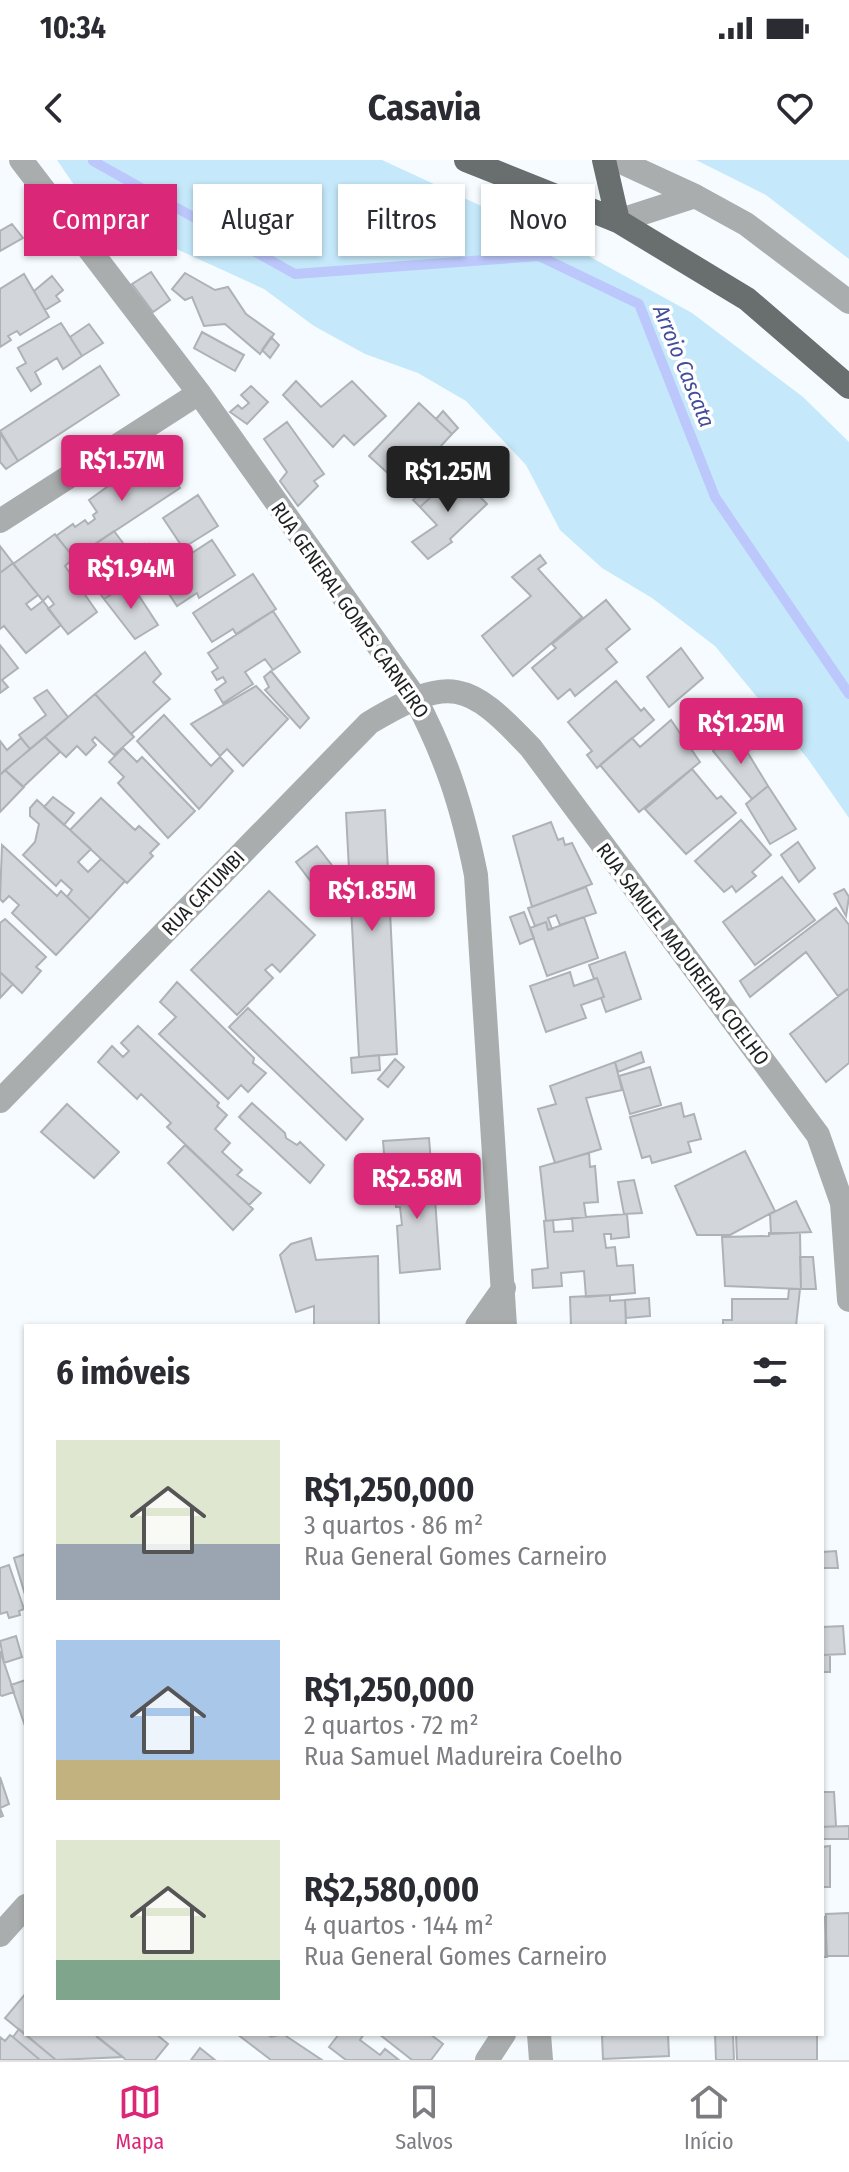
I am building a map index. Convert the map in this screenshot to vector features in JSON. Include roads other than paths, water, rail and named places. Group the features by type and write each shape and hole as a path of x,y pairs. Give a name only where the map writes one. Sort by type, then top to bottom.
{"main road":[{"path":"466,160 618,221 747,299 849,387"},
{"path":"604,160 618,221"}],"street":[{"name":"RUA GENERAL GOMES CARNEIRO","path":"21,160 199,393 414,696 441,747 462,806 476,875 505,1324"},
{"path":"617,160 695,196 746,224 849,302"},
{"path":"618,221 695,196"},
{"path":"0,521 199,393"},
{"name":"RUA SAMUEL MADUREIRA COELHO","path":"414,696 443,690 471,695 498,713 522,739 818,1135 842,1203 849,1300"},
{"name":"RUA CATUMBI","path":"0,1101 369,723 414,696"},
{"path":"478,1324 504,1288"},
{"path":"0,1935 24,1908"},
{"path":"487,2060 503,2036"},
{"path":"539,2036 541,2060"}],"waterway":[{"name":"Arroio Cascata","path":"93,161 295,274 539,256 639,304 715,497 849,694"}]}
